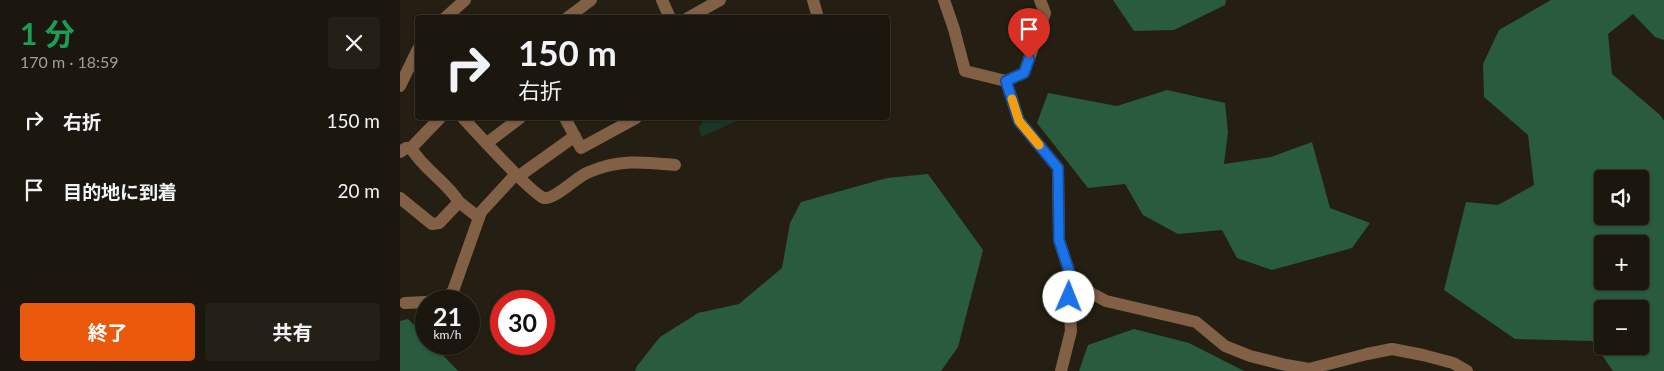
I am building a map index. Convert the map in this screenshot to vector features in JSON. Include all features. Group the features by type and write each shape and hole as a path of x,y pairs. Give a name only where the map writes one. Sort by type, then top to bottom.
{"street":[{"path":"449,11 465,0"},
{"path":"571,15 591,0"},
{"path":"662,0 669,15"},
{"path":"693,15 720,0"},
{"path":"813,0 817,15"},
{"path":"944,0 965,71 1006,81 1024,73 1045,13 1040,0"},
{"path":"400,86 415,55"},
{"path":"1006,81 1019,121 1058,168 1059,240 1071,277 1069,297 1071,331 1060,371"},
{"path":"438,120 405,150 416,157 448,188 459,202 478,217"},
{"path":"464,120 517,175 544,198 552,197 588,172 609,166 632,161 675,165"},
{"path":"487,143 517,120"},
{"path":"566,120 581,148 632,120"},
{"path":"453,290 481,212 517,175 575,136"},
{"path":"400,198 432,224 439,223 459,202"},
{"path":"1071,277 1106,301 1196,322 1225,346 1287,368 1309,369 1392,349 1423,355 1453,364 1467,371"},
{"path":"406,303 415,303"}],"green space":[{"path":"1113,0 1226,0 1225,5 1174,30 1134,31"},
{"path":"1551,0 1664,0 1664,40 1655,37 1633,14 1608,34 1612,74 1660,115 1664,121 1664,371 1613,371 1602,355 1649,355 1649,300 1594,300 1594,344 1592,341 1515,339 1444,290 1466,202 1498,205 1534,185 1528,135 1484,97 1483,64 1499,30"},
{"path":"1167,90 1225,103 1228,132 1224,164 1271,157 1312,142 1330,208 1370,223 1352,248 1272,270 1237,258 1222,230 1178,234 1143,215 1125,184 1088,188 1037,123 1048,93 1117,106"},
{"path":"704,120 739,120 701,137 700,126"},
{"path":"928,174 983,250 958,347 941,371 635,371 660,337 698,313 739,304 782,268 790,223 801,202 887,178"},
{"path":"408,319 415,326 415,355 443,355 458,371 400,371 400,321"},
{"path":"1134,329 1189,343 1244,371 1079,371 1088,345"}],"slow traffic":[{"path":"1012,99 1019,121 1039,145"}],"route":[{"path":"1029,59 1024,73 1006,81 1019,121 1058,168 1059,240 1071,277 1069,297"}]}
